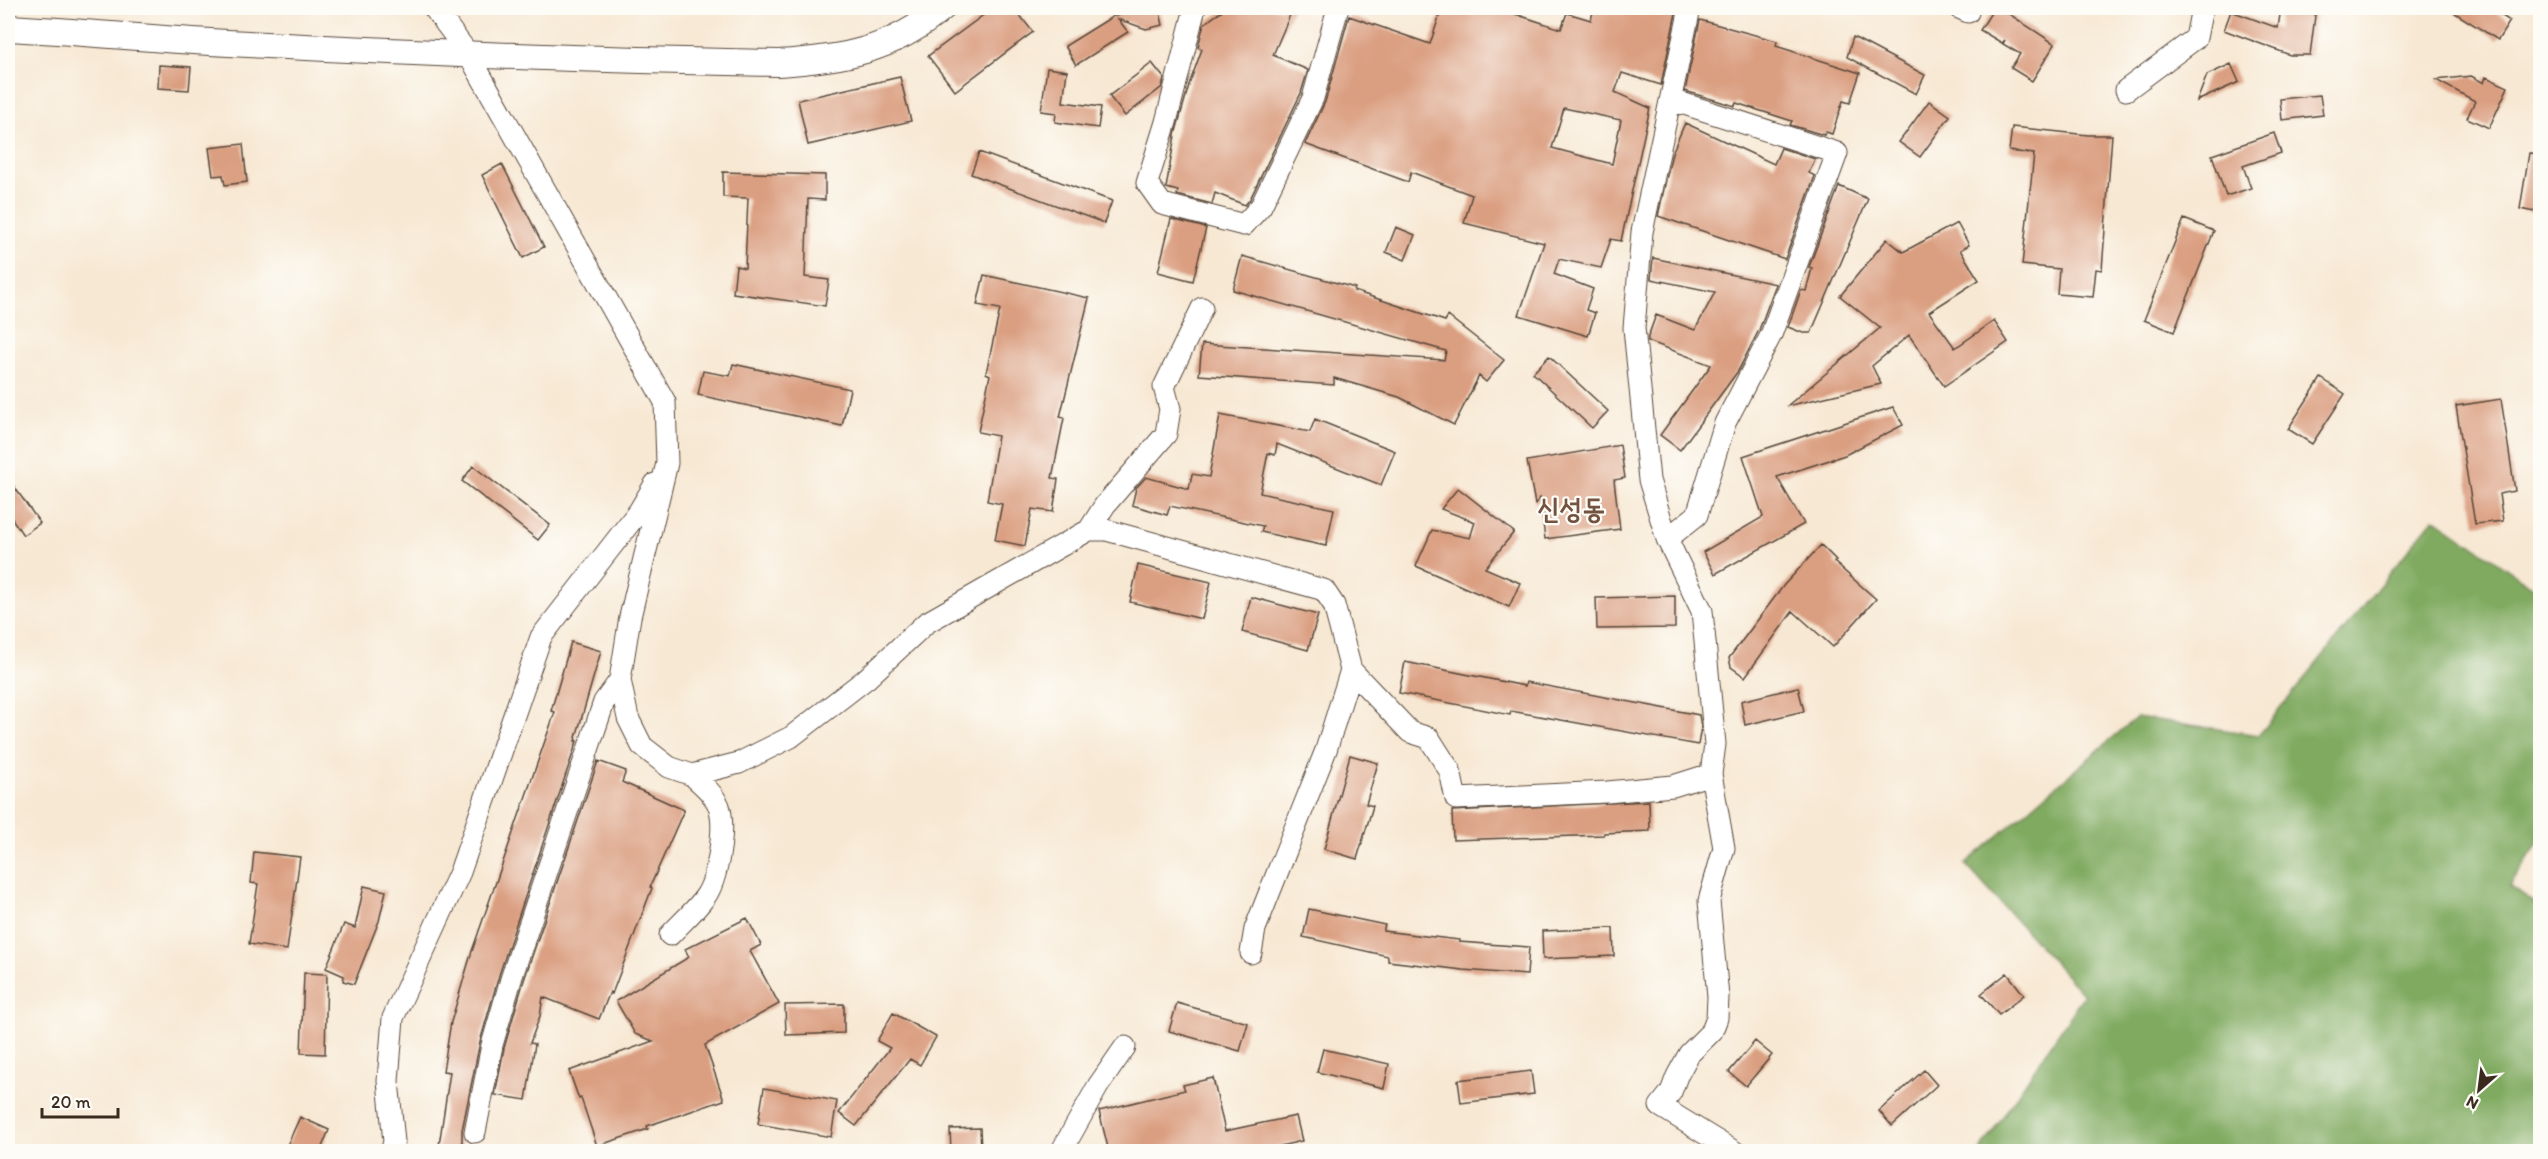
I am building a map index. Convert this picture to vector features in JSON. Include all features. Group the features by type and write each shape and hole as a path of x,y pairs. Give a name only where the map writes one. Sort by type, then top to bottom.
{"street":[{"path":"434,8 469,55 665,402 667,463 630,617 620,680 628,718 642,746 669,767 692,775 711,792 719,808 720,848 716,870 706,896 670,935"},
{"path":"8,28 87,31 190,41 469,55 778,63 861,52 896,40 942,8"},
{"path":"1195,8 1166,122 1147,183 1162,204 1244,225 1261,206 1312,98 1338,8"},
{"path":"1690,8 1642,232 1634,328 1649,480 1667,539 1702,611 1715,744 1711,774 1724,848 1709,901 1718,997 1717,1018 1712,1031 1689,1054 1671,1092 1660,1106 1735,1152"},
{"path":"2126,90 2196,38 2202,8"},
{"path":"1667,539 1697,515 1725,423 1772,335 1837,153 1672,100"},
{"path":"692,775 739,763 791,737 866,679 926,623 1089,530 1105,505 1166,434 1170,410 1164,387 1202,308"},
{"path":"395,1148 388,1081 393,1018 460,872 541,637 639,511 667,463"},
{"path":"1089,530 1106,530 1324,590 1334,605 1352,670 1410,732 1429,738 1450,771 1456,800 1673,786 1711,774"},
{"path":"1251,953 1256,929 1326,750 1352,670"},
{"path":"475,1132 492,1045 512,975 604,702 620,680"},
{"path":"1061,1152 1098,1086 1125,1047"}],"green space":[{"path":"2434,518 2540,592 2540,840 2510,886 2540,908 2540,1151 1980,1151 2084,995 1965,864 2137,717 2259,735"}],"building":[{"path":"993,8 1014,8 1033,32 955,91 928,56"},
{"path":"1147,8 1159,8 1163,25 1146,29 1118,19 1128,32 1076,65 1065,46 1115,15"},
{"path":"1226,8 1293,8 1273,55 1308,70 1301,93 1245,205 1215,193 1212,204 1177,195 1178,191 1166,188 1175,135 1202,49 1198,47 1204,24"},
{"path":"1442,8 1511,8 1509,12 1561,29 1567,13 1591,20 1594,8 1674,8 1673,12 1676,13 1661,85 1622,73 1615,92 1650,108 1621,241 1611,239 1601,268 1559,259 1554,274 1593,289 1586,310 1595,313 1588,336 1519,315 1544,243 1464,223 1472,195 1411,172 1408,182 1305,144 1325,102 1349,16 1430,44","holes":["1564,108 1621,120 1612,164 1552,148"]},
{"path":"1994,8 2000,8 2055,44 2032,81 2011,68 2020,54 2003,44 2005,40 2002,43 1980,30"},
{"path":"2281,8 2316,8 2310,55 2290,55 2224,30 2231,11 2278,28"},
{"path":"2447,8 2490,8 2510,21 2498,40"},
{"path":"1700,20 1777,41 1776,46 1860,73 1850,103 1843,101 1832,134 1826,132 1824,135 1790,125 1792,121 1736,103 1735,106 1685,91"},
{"path":"1853,37 1925,75 1916,94 1847,57"},
{"path":"1152,63 1164,78 1162,87 1125,116 1109,96"},
{"path":"2231,64 2239,82 2197,101 2207,75"},
{"path":"159,65 191,67 189,90 158,88"},
{"path":"1047,68 1067,71 1063,102 1101,107 1098,128 1055,122 1056,113 1041,111"},
{"path":"2471,76 2484,83 2486,77 2508,87 2489,128 2467,118 2475,101 2436,80"},
{"path":"900,77 911,121 808,145 798,100"},
{"path":"2320,95 2323,115 2282,120 2280,99"},
{"path":"1929,101 1950,116 1920,157 1899,142"},
{"path":"1685,123 1774,164 1781,148 1815,159 1809,173 1815,176 1785,259 1658,216 1672,153"},
{"path":"2012,127 2088,135 2112,135 2102,270 2096,269 2093,297 2057,294 2059,269 2022,265 2034,154 2009,151"},
{"path":"2274,133 2281,153 2243,166 2251,188 2226,196 2212,155"},
{"path":"243,144 247,182 225,185 223,175 213,176 209,148"},
{"path":"979,152 1112,201 1104,223 971,174"},
{"path":"2529,153 2541,154 2541,213 2520,209"},
{"path":"502,164 544,247 523,258 482,175"},
{"path":"723,172 825,175 825,200 808,199 805,277 829,280 825,306 733,293 736,266 745,268 748,198 723,197"},
{"path":"1839,186 1868,199 1811,333 1803,333 1788,327 1801,290 1806,291 1812,268 1809,267"},
{"path":"1171,219 1206,228 1193,281 1158,272"},
{"path":"2184,219 2214,231 2174,332 2144,320"},
{"path":"1957,223 1969,245 1960,250 1979,280 1929,312 1955,348 1994,321 2008,342 1944,386 1909,335 1872,366 1881,384 1787,406 1880,328 1840,296 1887,239 1903,252"},
{"path":"1396,227 1415,235 1405,260 1386,252"},
{"path":"1242,256 1355,288 1354,291 1445,321 1448,316 1504,360 1486,382 1479,376 1454,425 1399,397 1334,378 1334,385 1199,375 1202,344 1444,360 1446,351 1233,290"},
{"path":"1653,258 1776,284 1759,330 1738,371 1680,450 1660,435 1711,365 1648,341 1648,337 1656,315 1695,330 1715,292 1651,279"},
{"path":"984,275 1089,298 1060,417 1064,418 1052,478 1058,479 1053,512 1032,509 1025,546 995,540 1002,504 987,501 998,436 978,432 990,375 986,373 1000,309 977,305"},
{"path":"1549,356 1608,411 1592,428 1533,373"},
{"path":"733,364 850,389 842,426 698,395 703,371 730,376"},
{"path":"2321,378 2345,394 2312,444 2288,429"},
{"path":"2501,399 2515,491 2499,494 2503,521 2475,524 2456,406"},
{"path":"1893,407 1903,425 1845,455 1777,477 1804,524 1715,574 1703,552 1763,517 1743,456"},
{"path":"1220,415 1310,432 1315,419 1395,451 1381,485 1277,444 1275,455 1268,453 1260,493 1334,509 1326,546 1261,532 1263,526 1170,506 1167,515 1132,505 1136,488 1146,477 1189,489 1192,474 1209,477"},
{"path":"1620,445 1625,478 1614,480 1620,529 1545,539 1540,498 1535,504 1527,461"},
{"path":"473,466 550,525 538,540 462,481"},
{"path":"8,478 40,523 23,535 8,513"},
{"path":"1458,488 1514,532 1485,568 1520,583 1509,607 1416,566 1432,530 1470,538 1475,522 1441,509"},
{"path":"1821,545 1836,560 1834,562 1876,599 1833,647 1793,611 1745,677 1731,667 1729,658 1784,585"},
{"path":"1138,565 1211,582 1202,619 1130,602"},
{"path":"1675,596 1675,628 1597,629 1596,598"},
{"path":"1251,597 1318,615 1308,650 1242,632"},
{"path":"571,642 601,651 575,741 577,741 500,972 480,1042 462,1130 462,1152 438,1152 450,1072 443,1071 451,1022 471,954 555,712 551,711"},
{"path":"1405,662 1525,686 1526,682 1699,715 1701,727 1698,745 1511,711 1510,715 1399,693"},
{"path":"1798,687 1804,711 1745,725 1741,701"},
{"path":"1350,755 1378,763 1366,804 1373,806 1357,859 1324,849"},
{"path":"598,761 626,771 622,782 684,810 650,887 652,888 612,994 610,992 599,1019 543,997 540,1016 530,1043 535,1044 526,1100 495,1095 504,1048 524,980"},
{"path":"1649,801 1650,831 1604,833 1604,835 1453,840 1452,811"},
{"path":"254,852 300,857 287,950 249,944 258,884 251,883"},
{"path":"364,886 386,891 379,921 354,984 343,981 344,976 326,968 344,924 355,928"},
{"path":"1309,909 1385,925 1383,931 1460,940 1459,942 1529,947 1527,975 1388,961 1388,956 1303,937"},
{"path":"747,918 761,945 750,951 779,1004 705,1045 724,1100 597,1146 569,1071 653,1041 635,1034 616,1001 689,957 685,949"},
{"path":"1613,928 1614,956 1543,959 1542,931"},
{"path":"304,973 327,974 325,1054 301,1053"},
{"path":"2007,973 2024,995 1999,1015 1981,994"},
{"path":"1177,1003 1248,1023 1240,1051 1169,1031"},
{"path":"844,1004 844,1033 786,1035 785,1005"},
{"path":"893,1013 936,1037 920,1065 910,1059 856,1126 839,1113 890,1048 877,1041"},
{"path":"1755,1041 1772,1055 1746,1086 1729,1072"},
{"path":"1323,1049 1389,1064 1384,1088 1317,1072"},
{"path":"1924,1070 1937,1085 1892,1126 1879,1111"},
{"path":"1531,1071 1534,1094 1461,1103 1458,1080"},
{"path":"1213,1078 1225,1131 1296,1116 1302,1141 1254,1152 1109,1152 1099,1111 1185,1090 1183,1085"},
{"path":"764,1088 837,1101 831,1137 758,1124"},
{"path":"300,1117 329,1130 320,1152 284,1152"},
{"path":"980,1128 981,1152 951,1152 950,1129"}],"district":[{"name":"신성동","path":"1571,508"}]}
